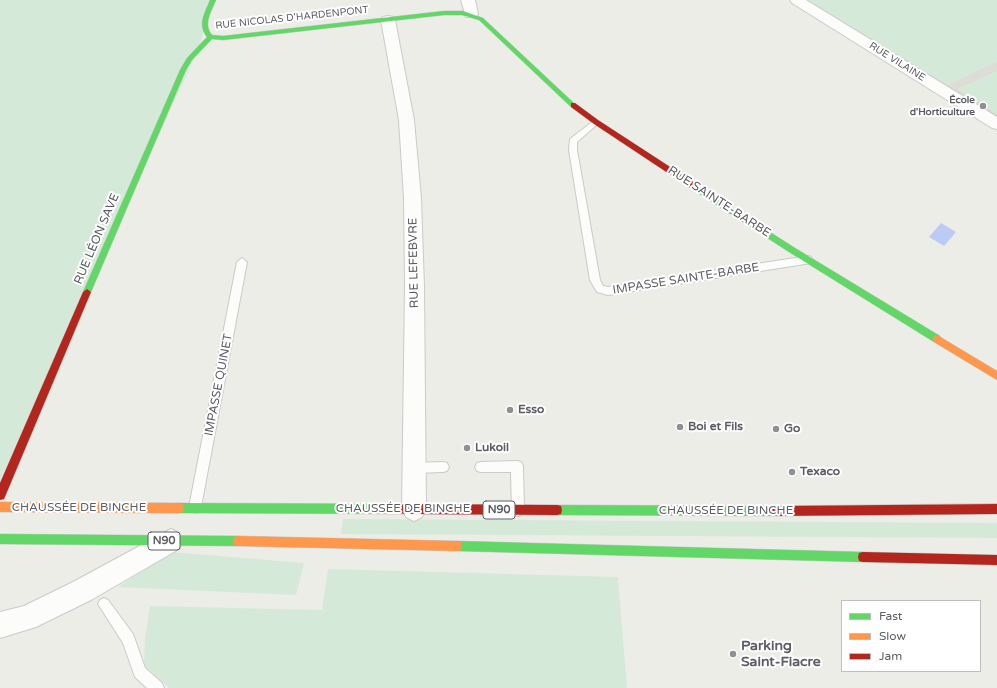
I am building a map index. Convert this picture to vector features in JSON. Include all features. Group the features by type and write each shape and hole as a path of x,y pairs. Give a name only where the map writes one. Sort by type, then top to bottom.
{"street":[{"path":"210,37 205,32 204,22 213,0"},
{"path":"468,0 471,14"},
{"name":"RUE VILAINE","path":"797,0 997,124"},
{"name":"RUE NICOLAS D'HARDENPONT","path":"210,37 223,38 451,12 471,14"},
{"name":"RUE SAINTE-BARBE","path":"471,14 481,19 548,84 575,107 596,122 808,260 997,376"},
{"name":"RUE LEFEBVRE","path":"388,20 407,124 415,240 414,509"},
{"name":"RUE LÉON SAVE","path":"0,495 183,70 189,59 210,37"},
{"name":"CHAUSSÉE DE BINCHE","path":"0,508 752,511 997,509"},
{"name":"N90","path":"0,539 328,542 638,552 997,560"},
{"path":"0,625 27,618 82,591 171,541"}],"lane":[{"name":"IMPASSE SAINTE-BARBE","path":"596,122 579,135 573,142 573,150 595,280 600,289 608,291 808,260"},
{"name":"IMPASSE QUINET","path":"195,508 242,262"},
{"path":"481,466 517,466 518,510"},
{"path":"414,468 443,467"},
{"path":"104,604 128,639 140,672 156,688"}],"shaded area":[{"name":"École d'Horticulture","path":"997,61 997,124 940,89"}],"green space":[{"path":"0,0 213,0 199,48 0,480"},
{"path":"797,0 997,0 997,61 940,89"},
{"path":"997,71 997,114 957,89"},
{"path":"343,519 997,523 997,538 341,534"},
{"path":"171,552 304,563 296,595 118,587"},
{"path":"328,569 618,577 627,688 169,688 144,665 145,638 150,606 322,610"}],"water":[{"path":"941,223 956,232 944,246 929,237"}],"traffic: fast":[{"path":"210,37 206,32 204,23 213,0"},
{"path":"210,37 223,38 444,13 463,13 481,19 573,105"},
{"path":"87,292 183,70 189,59 210,37"},
{"path":"701,191 792,250 937,339"},
{"path":"179,508 405,509"},
{"path":"557,510 776,511"},
{"path":"0,539 238,541"},
{"path":"457,546 863,557"}],"traffic: slow":[{"path":"937,339 997,376"},
{"path":"0,507 179,508"},
{"path":"238,541 457,546"}],"traffic: jam":[{"path":"573,105 596,122 701,191"},
{"path":"0,495 87,292"},
{"path":"405,509 557,510"},
{"path":"776,511 997,509"},
{"path":"863,557 997,560"}],"place":[{"name":"École d'Horticulture","path":"983,106"},
{"name":"Esso","path":"510,410"},
{"name":"Boi et Fils","path":"680,427"},
{"name":"Go","path":"776,429"},
{"name":"Lukoil","path":"467,448"},
{"name":"Texaco","path":"792,472"},
{"name":"Parking Saint-Fiacre","path":"733,654"}]}
